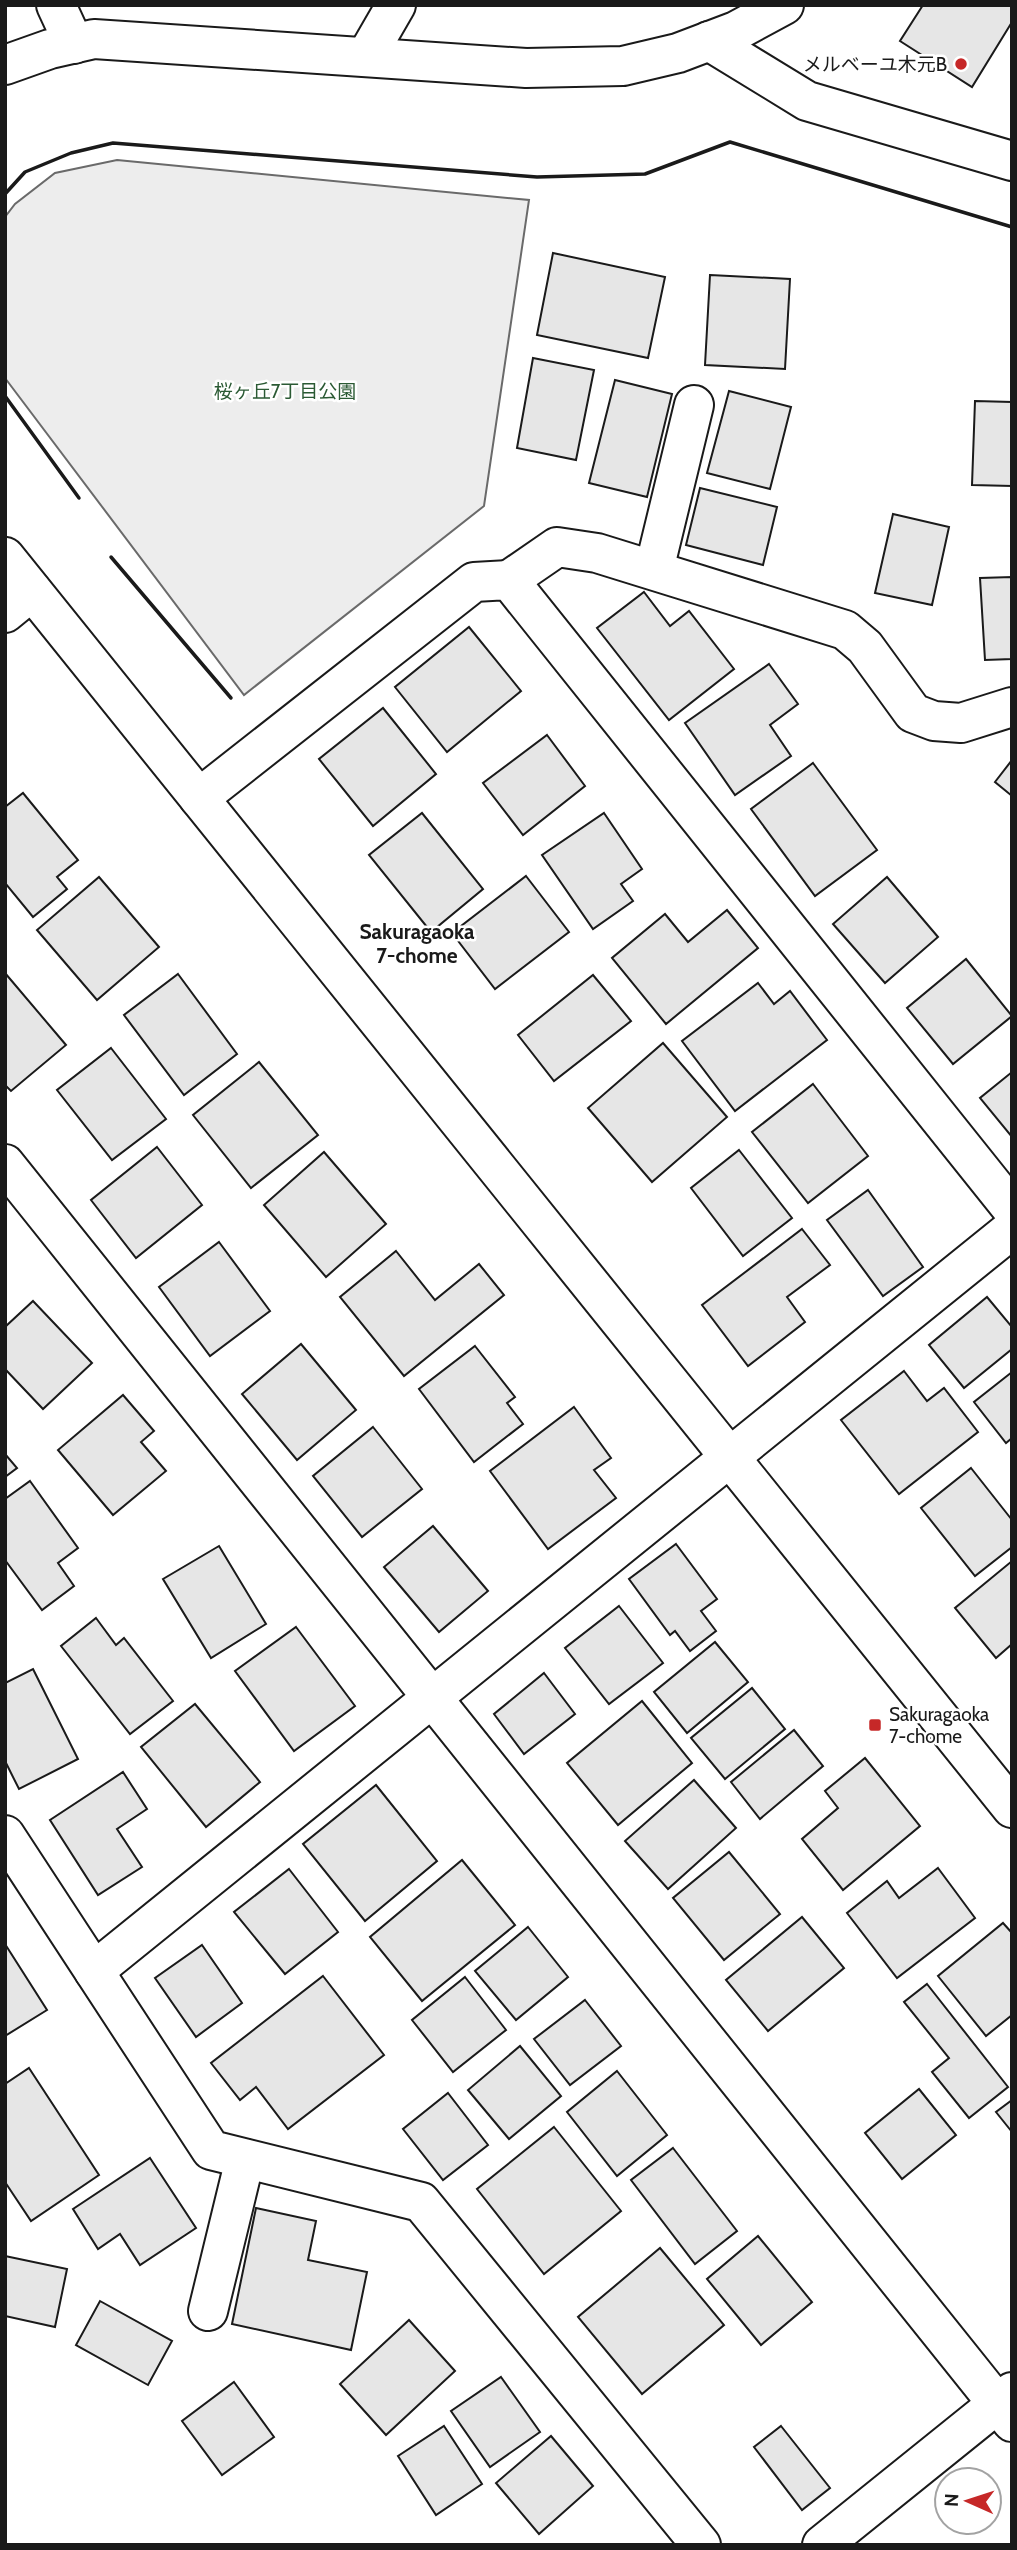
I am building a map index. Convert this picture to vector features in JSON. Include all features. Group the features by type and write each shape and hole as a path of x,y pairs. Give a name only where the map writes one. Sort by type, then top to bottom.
{"street":[{"path":"56,5 74,44"},
{"path":"366,57 396,5"},
{"path":"5,65 50,49 94,39 526,68 623,66 678,53 736,31 784,5"},
{"path":"709,41 807,101 1012,161"},
{"path":"654,570 694,405"},
{"path":"199,798 474,582 509,580 557,547 597,553 845,630 865,647 913,713 934,721 961,723 1012,707"},
{"path":"5,557 19,602 199,798 1012,1808"},
{"path":"509,580 1012,1209"},
{"path":"5,1164 432,1697 1007,2406 822,2545"},
{"path":"94,1971 1012,1229"},
{"path":"5,1835 211,2150 421,2202 701,2545"},
{"path":"208,2311 245,2159"}],"shaded area":[{"name":"桜ヶ丘7丁目公園","path":"117,160 529,200 484,506 244,695 5,378 5,217 15,204 55,173"}],"building":[{"name":"メルベーユ木元B","path":"923,5 1012,5 1012,22 972,87 900,41"},
{"path":"553,253 665,277 648,358 537,335"},
{"path":"710,275 790,279 785,369 705,365"},
{"path":"533,358 594,370 576,460 517,448"},
{"path":"615,380 672,394 647,497 589,483"},
{"path":"729,391 791,407 770,489 707,473"},
{"path":"975,401 1012,402 1012,486 972,485"},
{"path":"700,488 777,507 763,565 686,545"},
{"path":"893,514 949,527 932,605 875,593"},
{"path":"1012,577 1012,659 985,660 980,578"},
{"path":"644,592 670,626 689,611 734,669 669,720 597,628"},
{"path":"469,627 521,691 447,752 395,687"},
{"path":"769,664 798,704 770,725 791,756 735,795 685,723"},
{"path":"383,708 436,774 373,826 319,759"},
{"path":"547,735 585,786 523,835 483,783"},
{"path":"1012,760 1012,796 995,782"},
{"path":"813,763 877,850 815,896 751,809"},
{"path":"23,793 78,860 57,877 67,889 33,917 5,883 5,807"},
{"path":"422,813 483,889 431,932 369,855"},
{"path":"604,813 642,869 621,884 633,901 593,929 542,855"},
{"path":"526,876 569,932 495,989 452,933"},
{"path":"99,877 159,947 97,1000 37,930"},
{"path":"887,877 938,937 885,983 833,924"},
{"path":"727,910 758,948 666,1024 612,958 665,914 688,942"},
{"path":"966,959 1012,1016 953,1064 907,1008"},
{"path":"5,973 66,1045 11,1091 5,1085"},
{"path":"178,974 237,1054 184,1095 124,1015"},
{"path":"593,975 631,1021 554,1081 518,1035"},
{"path":"758,983 774,1004 790,991 827,1040 735,1111 682,1041"},
{"path":"663,1043 727,1117 652,1182 588,1108"},
{"path":"111,1048 166,1119 112,1160 57,1090"},
{"path":"259,1062 318,1135 251,1188 193,1115"},
{"path":"1012,1072 1012,1137 980,1098"},
{"path":"813,1084 868,1156 808,1203 752,1132"},
{"path":"157,1147 202,1205 136,1258 91,1200"},
{"path":"739,1150 792,1218 743,1256 691,1188"},
{"path":"324,1152 386,1224 326,1277 264,1205"},
{"path":"868,1190 923,1267 883,1296 827,1220"},
{"path":"802,1229 830,1265 787,1297 805,1322 748,1366 702,1305"},
{"path":"219,1242 270,1311 210,1356 159,1287"},
{"path":"396,1251 435,1300 479,1264 504,1295 404,1376 340,1297"},
{"path":"987,1297 1012,1327 1012,1349 964,1388 929,1345"},
{"path":"33,1301 92,1363 43,1409 5,1369 5,1327"},
{"path":"301,1344 356,1410 297,1460 242,1394"},
{"path":"475,1346 515,1397 507,1403 523,1424 474,1462 419,1389"},
{"path":"904,1371 927,1401 944,1388 978,1432 899,1494 841,1420"},
{"path":"1012,1372 1012,1438 1006,1443 974,1402"},
{"path":"123,1395 154,1431 141,1442 166,1471 113,1515 58,1450"},
{"path":"574,1407 611,1458 594,1470 616,1498 548,1549 490,1471"},
{"path":"373,1427 422,1489 362,1537 313,1476"},
{"path":"5,1454 17,1468 5,1477"},
{"path":"971,1468 1012,1520 1012,1547 975,1576 921,1508"},
{"path":"30,1481 78,1548 58,1563 74,1586 42,1610 5,1560 5,1499"},
{"path":"433,1526 488,1591 439,1632 384,1567"},
{"path":"676,1544 717,1599 701,1611 716,1631 690,1651 675,1631 670,1635 629,1579"},
{"path":"219,1546 266,1624 211,1658 163,1579"},
{"path":"1012,1561 1012,1644 996,1658 955,1608"},
{"path":"619,1606 663,1663 609,1704 565,1648"},
{"path":"96,1618 116,1645 124,1638 173,1701 130,1734 61,1646"},
{"path":"296,1627 355,1706 294,1751 235,1671"},
{"path":"715,1642 748,1682 687,1733 654,1692"},
{"path":"33,1669 78,1759 19,1789 5,1761 5,1683"},
{"path":"544,1673 575,1714 524,1754 494,1714"},
{"path":"752,1688 785,1729 725,1779 691,1738"},
{"path":"642,1701 692,1763 618,1825 567,1763"},
{"path":"195,1704 260,1782 206,1827 141,1747"},
{"path":"794,1730 823,1766 760,1819 731,1782"},
{"path":"865,1758 920,1826 843,1890 802,1839 838,1808 825,1791"},
{"path":"123,1772 147,1809 117,1829 142,1867 98,1895 50,1820"},
{"path":"694,1780 736,1828 668,1889 625,1841"},
{"path":"376,1785 437,1861 365,1921 303,1844"},
{"path":"729,1852 780,1914 724,1960 673,1898"},
{"path":"462,1860 515,1925 422,2001 370,1937"},
{"path":"938,1868 975,1918 897,1978 847,1913 887,1881 899,1898"},
{"path":"289,1869 338,1932 285,1974 234,1912"},
{"path":"802,1917 844,1968 768,2031 726,1980"},
{"path":"1003,1923 1012,1933 1012,2015 986,2036 938,1976"},
{"path":"528,1927 568,1977 516,2020 475,1971"},
{"path":"5,1944 47,2010 5,2036"},
{"path":"202,1945 242,2003 196,2037 155,1978"},
{"path":"323,1976 384,2055 288,2129 256,2087 240,2100 211,2063"},
{"path":"465,1977 506,2030 453,2072 412,2020"},
{"path":"927,1984 1008,2087 969,2118 932,2072 949,2058 904,2002"},
{"path":"585,2000 621,2046 570,2085 534,2039"},
{"path":"520,2046 561,2096 509,2139 468,2090"},
{"path":"29,2068 99,2175 31,2221 5,2182 5,2084"},
{"path":"617,2071 667,2135 617,2176 567,2112"},
{"path":"919,2089 956,2135 902,2179 865,2133"},
{"path":"448,2093 488,2145 443,2180 403,2129"},
{"path":"1012,2100 1012,2132 996,2112"},
{"path":"554,2127 621,2211 544,2274 477,2189"},
{"path":"673,2148 737,2231 695,2264 631,2180"},
{"path":"150,2158 196,2228 140,2265 120,2234 98,2249 73,2209"},
{"path":"256,2208 316,2221 308,2260 367,2272 351,2350 232,2324"},
{"path":"758,2236 812,2302 761,2345 707,2279"},
{"path":"660,2248 724,2325 642,2394 578,2317"},
{"path":"5,2256 67,2269 55,2327 5,2316"},
{"path":"100,2301 172,2341 148,2385 76,2345"},
{"path":"409,2320 455,2371 386,2435 340,2384"},
{"path":"501,2377 540,2432 490,2467 451,2411"},
{"path":"234,2382 274,2437 222,2475 182,2421"},
{"path":"444,2426 482,2484 436,2515 398,2456"},
{"path":"781,2426 830,2488 802,2510 754,2447"},
{"path":"551,2436 593,2486 539,2534 496,2483"}],"wall":[{"path":"5,194 25,172 71,153 113,143 537,177 645,174 730,142 1012,227"},
{"path":"5,396 79,498"},
{"path":"111,557 231,698"}],"place":[{"name":"メルベーユ木元B","path":"961,64"},
{"name":"Sakuragaoka 7-chome","path":"875,1725"}],"district":[{"name":"Sakuragaoka 7-chome","path":"417,944"}]}
